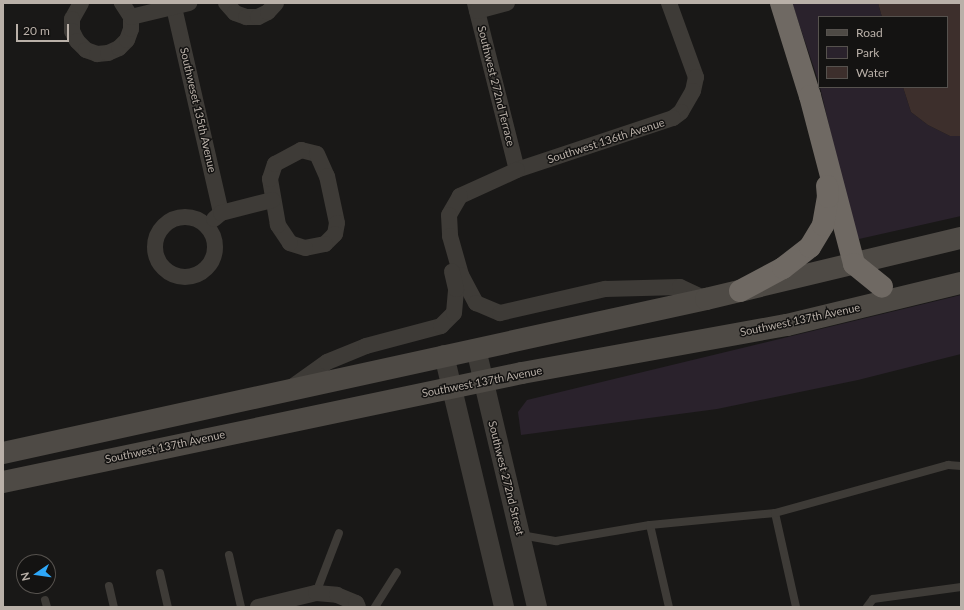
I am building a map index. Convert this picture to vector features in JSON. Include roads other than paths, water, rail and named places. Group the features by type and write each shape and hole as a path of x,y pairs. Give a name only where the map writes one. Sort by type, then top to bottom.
{"highway":[{"path":"780,3 810,96 854,264 882,286"},
{"path":"740,292 783,268 810,247 823,225 828,197 824,154"}],"main road":[{"path":"3,453 290,389 740,292 961,238"},
{"path":"624,355 882,286 961,268"},
{"name":"Southwest 137th Avenue","path":"3,482 484,381 787,325 961,283"}],"street":[{"path":"81,3 72,19 72,31 77,41 86,50 97,54 108,53 119,48 127,40 131,29 131,17 122,3"},
{"path":"226,3 235,13 246,17 258,17 268,12 276,3"},
{"path":"476,7 507,3"},
{"name":"Southwest 136th Avenue","path":"450,236 449,215 460,196 517,170 673,118 681,112 693,91 696,77 669,3"},
{"name":"Southweset 135th Avenue","path":"131,17 179,4 221,213"},
{"name":"Southwest 272nd Terrace","path":"476,7 517,170"},
{"path":"301,150 317,154 327,176 337,223 335,234 324,244 311,247 305,248 290,243 278,225 272,200 270,179 275,164 301,150"},
{"path":"207,226 221,213 272,200"},
{"path":"450,236 460,275 476,303 500,313 605,289 680,287 706,299"},
{"path":"290,389 333,359 366,346 441,326 454,313 456,289 447,242 450,236"},
{"name":"Southwest 272nd Street","path":"476,349 537,607"},
{"path":"444,356 504,607"},
{"path":"258,607 292,603 316,593 337,595 357,605"}],"lane":[{"path":"520,535 556,542 650,525 775,513 948,465 961,466"},
{"path":"775,513 796,607"},
{"path":"650,525 669,607"},
{"path":"316,593 339,533"},
{"path":"229,555 241,607"},
{"path":"375,607 397,572"},
{"path":"160,573 168,607"},
{"path":"109,586 114,607"},
{"path":"867,607 873,599 961,587"}],"water":[{"path":"878,3 961,3 961,136 950,136 928,125 911,112 903,88 948,88 948,16 882,16"}]}
